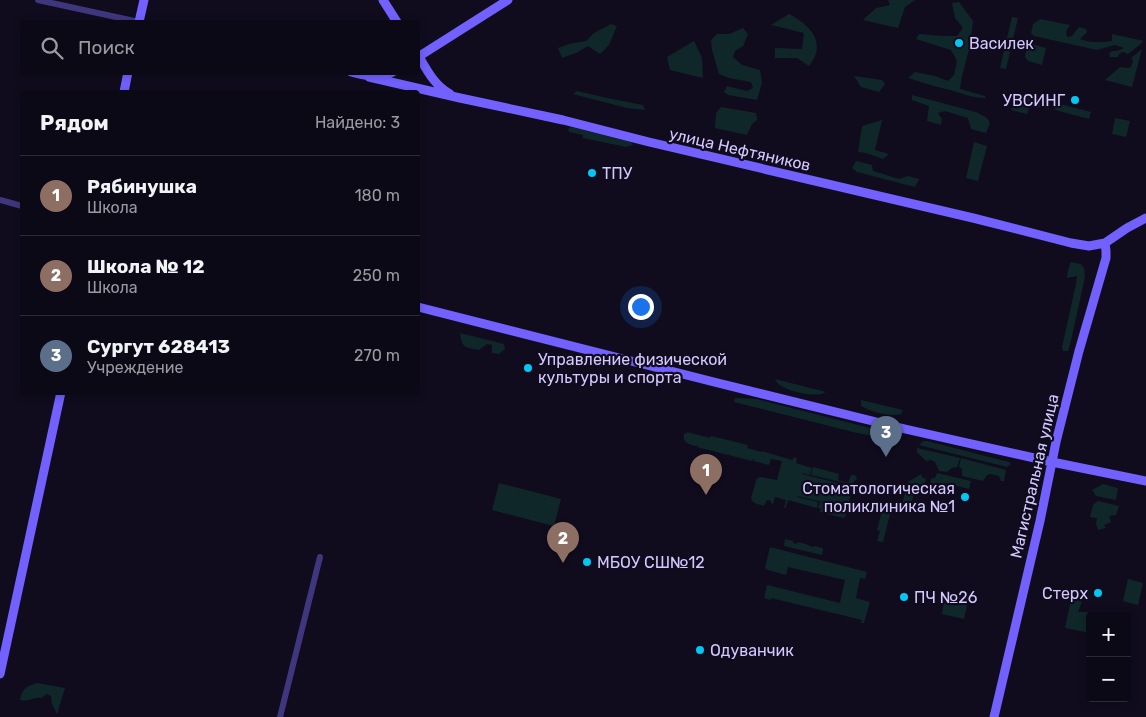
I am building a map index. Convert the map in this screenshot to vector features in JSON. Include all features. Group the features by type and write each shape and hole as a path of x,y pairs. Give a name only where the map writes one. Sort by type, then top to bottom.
{"street":[{"path":"38,0 131,20"},
{"path":"140,20 144,0"},
{"path":"383,0 396,20"},
{"path":"420,55 508,0"},
{"path":"420,59 435,82 443,90 460,98"},
{"path":"124,90 127,75"},
{"name":"улица Нефтяников","path":"362,75 563,120 1071,243 1089,246 1105,243"},
{"path":"369,77 384,75"},
{"path":"0,200 20,205"},
{"path":"1105,243 1146,218"},
{"name":"Магистральная улица","path":"994,717 1040,521 1056,442 1106,258 1105,243"},
{"path":"420,308 911,430 1052,462 1146,480"},
{"path":"0,674 59,395"},
{"path":"280,717 320,557"}],"green space":[{"path":"888,0 915,0 905,7 898,28 863,20 876,8 890,5"},
{"path":"959,2 973,21 970,46 960,89 985,96 985,98 971,96 908,78 915,72 948,81 954,75 957,61 951,50 916,39 919,34 957,36 963,28 955,18 952,3"},
{"path":"789,14 801,21 811,30 814,36 817,49 815,57 809,66 797,58 775,58 775,48 802,49 804,33 771,25"},
{"path":"1012,17 1018,18 1006,69 1000,68"},
{"path":"1040,19 1070,25 1066,32 1067,37 1072,36 1079,27 1086,29 1087,32 1080,39 1088,41 1112,41 1112,34 1144,41 1128,54 1123,52 1118,57 1110,57 1109,54 1112,51 1124,48 1115,45 1097,50 1034,36 1031,33 1033,24"},
{"path":"611,24 617,26 609,45 600,54 588,46 562,58 558,48 586,41 594,33"},
{"path":"743,28 748,34 743,46 735,51 733,57 742,65 760,70 762,83 757,100 728,95 724,92 727,86 747,91 753,88 751,82 719,74 712,50 711,40 717,34 729,34"},
{"path":"694,41 702,58 703,78 670,70 667,57"},
{"path":"1032,44 1046,48 1042,65 1028,61 1025,57 1027,46"},
{"path":"1142,49 1132,87 1105,80 1120,67 1131,67 1133,61 1131,58"},
{"path":"854,76 882,80 885,84 879,92 861,87"},
{"path":"577,91 643,105 645,110 627,108 573,94"},
{"path":"1018,94 1050,102 1049,109 1030,105 1027,114 1011,110 1014,96"},
{"path":"912,95 976,112 987,118 990,123 986,133 971,129 968,118 945,111 938,113 942,119 941,125 927,121 929,106 912,100"},
{"path":"1056,103 1091,112 1089,119 1055,110"},
{"path":"721,107 756,113 757,120 752,124 747,135 715,128 716,113"},
{"path":"1115,118 1130,121 1126,137 1112,134"},
{"path":"882,120 875,150 889,154 883,159 858,152 862,126"},
{"path":"571,127 631,142 633,145 626,147 583,138 583,135 569,132 568,129"},
{"path":"974,142 987,146 978,181 966,178"},
{"path":"856,161 872,165 873,171 899,179 908,176 919,179 915,187 857,172 852,168"},
{"path":"1071,262 1081,264 1084,268 1085,277 1070,345 1068,351 1063,351 1062,347 1077,276 1067,278"},
{"path":"460,333 504,344 505,349 499,354 492,353 492,345 487,344 479,350 467,347 462,342"},
{"path":"775,379 826,392 810,394 796,392 784,388"},
{"path":"735,398 756,399 862,426 873,429 875,436 734,402"},
{"path":"861,400 903,410 901,414 896,415 880,413 861,406"},
{"path":"687,432 748,445 747,448 792,460 795,457 797,459 796,463 812,468 810,475 802,474 845,485 845,483 811,475 813,467 839,474 838,480 848,483 851,475 855,475 857,479 854,481 845,517 820,512 821,509 818,508 820,502 840,506 797,496 818,502 817,508 788,500 784,508 786,500 775,497 773,504 767,500 764,506 754,503 751,498 757,478 777,480 782,461 771,459 769,465 754,461 754,458 752,461 729,455 729,453 728,455 697,447 698,444 696,446 685,441 684,433 686,434"},
{"path":"923,441 1011,464 1007,467 919,445"},
{"path":"917,448 960,458 957,467 947,472 939,471 935,462 931,460 926,461 917,452"},
{"path":"961,458 1006,470 1004,481 1001,481 999,476 991,474 987,475 983,481 962,476 962,469 959,467"},
{"path":"937,473 971,481 969,489 945,483 941,496 928,492 931,479 935,478"},
{"path":"921,474 926,479 923,491 915,489 910,509 905,508 902,504 908,482"},
{"path":"499,483 561,499 554,526 492,510"},
{"path":"1103,484 1118,488 1116,500 1096,496 1092,490"},
{"path":"1098,501 1119,506 1116,515 1109,516 1111,522 1104,525 1106,528 1098,530 1097,518 1090,517 1093,505"},
{"path":"884,504 892,506 883,542 877,541 880,531 877,530"},
{"path":"785,539 797,544 798,542 823,548 822,555 784,546"},
{"path":"770,547 867,572 865,579 860,578 856,598 870,602 864,623 861,623 862,620 771,598 771,600 764,598 767,585 840,603 845,580 788,567 786,575 768,570 765,568"},
{"path":"1128,579 1143,583 1138,605 1123,601"},
{"path":"1073,590 1080,591 1082,599 1078,612 1086,612 1086,632 1065,628"},
{"path":"945,596 968,601 964,619 942,614"},
{"path":"37,683 65,688 57,714 52,704 51,696 46,694 42,698 20,700 22,692 26,688"}],"place":[{"name":"Василек","path":"959,43"},
{"name":"УВСИНГ","path":"1075,100"},
{"name":"ТПУ","path":"592,173"},
{"name":"Управление физической культуры и спорта","path":"528,368"},
{"name":"Сургут 628413","path":"886,457"},
{"name":"Рябинушка","path":"706,495"},
{"name":"Стоматологическая поликлиника №1","path":"965,497"},
{"name":"МБОУ СШ№12","path":"587,562"},
{"name":"Школа № 12","path":"563,563"},
{"name":"Стерх","path":"1098,593"},
{"name":"ПЧ №26","path":"904,597"},
{"name":"Одуванчик","path":"700,650"}]}
